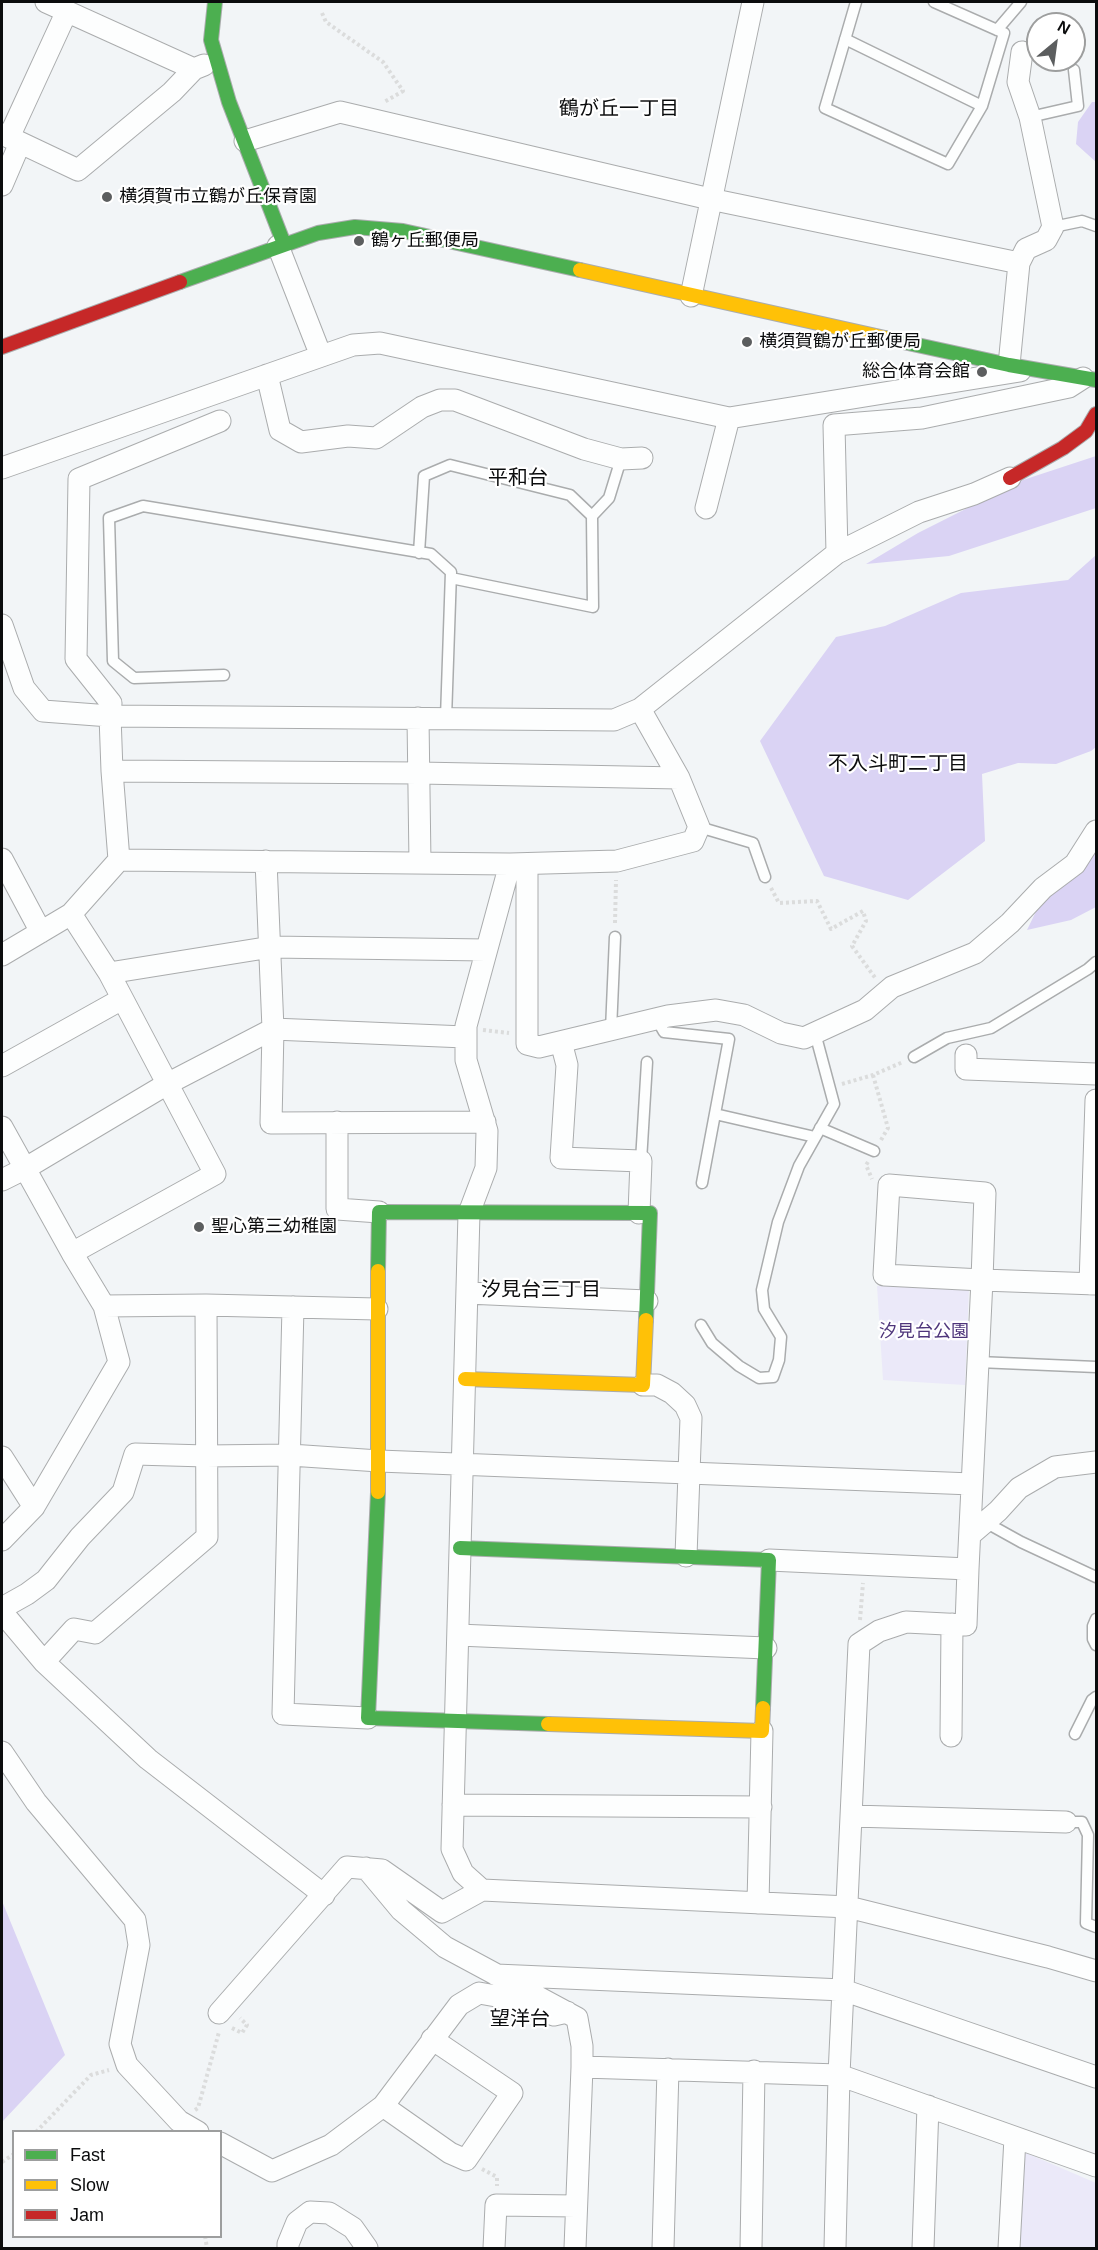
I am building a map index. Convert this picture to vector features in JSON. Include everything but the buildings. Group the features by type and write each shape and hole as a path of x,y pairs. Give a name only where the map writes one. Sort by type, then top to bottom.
{"street":[{"path":"46,2 194,69"},
{"path":"215,2 211,40 229,102 321,356"},
{"path":"691,296 753,2"},
{"path":"2,185 10,138 67,11"},
{"path":"1009,364 1019,263 1026,249 1046,240 1053,227 1030,117 1018,82 1022,52"},
{"path":"10,138 78,170 172,92 194,69 217,59"},
{"path":"245,141 340,112 710,199 1019,263"},
{"path":"2,347 281,245 318,233 356,227 403,231 691,296 1032,369 1090,379"},
{"path":"2,468 353,345 381,343 729,418 1032,369"},
{"path":"267,375 280,430 301,442 348,436 376,438 422,408 440,400 455,400 584,449 621,459 642,458"},
{"path":"837,553 834,425 922,418 1069,387 1090,379"},
{"path":"2,625 24,688 43,711 110,716 614,720 640,709 837,553 920,512 974,494 1010,478 1086,432 1096,414"},
{"path":"706,508 729,418"},
{"path":"2,955 71,914 119,860 112,771 111,703 76,659 79,478 220,421"},
{"path":"119,860 518,864 616,861 693,841 699,827 679,778 640,709"},
{"path":"418,718 420,863"},
{"path":"112,771 679,778"},
{"path":"518,864 527,1044 539,1047 656,1018 716,1010 744,1015 781,1033 804,1038 865,1010 892,987 975,953 1010,923 1043,888 1075,864 1096,831"},
{"path":"2,859 41,932"},
{"path":"266,861 273,1029 272,1123 485,1122"},
{"path":"474,1033 466,1026 486,950 518,864"},
{"path":"71,914 109,973 215,1174 72,1253"},
{"path":"109,973 271,947 486,950"},
{"path":"2,1066 122,999"},
{"path":"2,1180 167,1084 273,1029 474,1033"},
{"path":"474,1033 466,1060 488,1131 486,1168 469,1213 452,1850 463,1873 482,1890"},
{"path":"561,1042 567,1065 561,1158 641,1161 639,1213"},
{"path":"966,1055 966,1069 1096,1074"},
{"path":"835,2248 839,2075 859,1644 879,1631 906,1622 966,1625 968,1569 977,1529 972,1484 982,1280 985,1194 889,1185 884,1275 982,1280 1093,1284 1096,1100"},
{"path":"337,1122 337,1209 379,1212 650,1213 643,1384"},
{"path":"2,1127 104,1306 119,1362 34,1507 2,1540"},
{"path":"368,1718 379,1461 377,1310 379,1212"},
{"path":"467,1293 647,1301"},
{"path":"104,1306 206,1305 377,1310"},
{"path":"44,1662 74,1629 95,1633 207,1537 206,1305"},
{"path":"293,1307 283,1714 762,1731"},
{"path":"465,1379 643,1384 657,1385 672,1393 685,1405 691,1418 686,1556"},
{"path":"324,1895 148,1759 44,1662 2,1610 46,1580 80,1537 123,1492 135,1454 290,1455 379,1461 972,1484"},
{"path":"2,1457 34,1507"},
{"path":"977,1529 1019,1488 1055,1467 1096,1462"},
{"path":"460,1548 968,1569"},
{"path":"758,1903 769,1560"},
{"path":"951,1736 952,1624"},
{"path":"458,1635 766,1648"},
{"path":"2,1752 36,1802 135,1920 139,1945 120,2044 127,2065 179,2121 195,2130"},
{"path":"453,1805 761,1807"},
{"path":"852,1816 1066,1822"},
{"path":"365,1867 401,1910 445,1947 577,2018 582,2046 582,2067 575,2248"},
{"path":"221,2017 347,1868 365,1867 382,1870 442,1911 482,1890 848,1907 1096,1971"},
{"path":"496,1975 843,1989 1096,2077"},
{"path":"222,2145 272,2171 331,2145 383,2106 459,2005 479,1993 496,1996 554,2015 567,2012"},
{"path":"383,2106 450,2153 466,2160 512,2093 432,2039"},
{"path":"582,2067 839,2075 1096,2166"},
{"path":"663,2248 668,2069"},
{"path":"751,2248 754,2071"},
{"path":"923,2248 928,2106"},
{"path":"1009,2248 1015,2138"},
{"path":"494,2248 496,2205 576,2206"},
{"path":"288,2248 297,2222 310,2212 329,2213 353,2228 367,2248"}],"lane":[{"path":"856,2 825,108 948,164 982,106 1004,33 934,2"},
{"path":"997,30 1022,2"},
{"path":"845,39 982,106"},
{"path":"1030,117 1078,106 1074,72"},
{"path":"1053,227 1082,221 1096,226"},
{"path":"451,578 593,607 592,516 609,498 621,459"},
{"path":"419,553 424,476 450,465 570,495 592,516"},
{"path":"224,675 134,678 113,660 110,518 143,506 431,554 451,572 447,718"},
{"path":"699,827 753,843 765,877"},
{"path":"611,1030 615,937"},
{"path":"914,1057 947,1038 991,1028 1096,962"},
{"path":"656,1018 664,1032 729,1039 702,1183"},
{"path":"701,1324 712,1343 739,1366 759,1378 773,1377 779,1360 781,1338 764,1309 762,1290 778,1222 799,1166 834,1104 815,1033"},
{"path":"641,1161 647,1062"},
{"path":"715,1114 818,1132 874,1151"},
{"path":"978,1362 1096,1367"},
{"path":"977,1529 1020,1542 1096,1577"},
{"path":"1096,1619 1093,1626 1093,1639 1096,1646"},
{"path":"1075,1734 1092,1700 1096,1697"},
{"path":"1066,1822 1082,1822 1088,1836 1086,1923 1096,1927"}],"path":[{"path":"322,13 326,22 383,62 403,91 359,117"},
{"path":"615,937 616,861"},
{"path":"765,877 779,903 817,901 831,929 862,911 866,921 852,946 885,993"},
{"path":"474,1033 519,1035"},
{"path":"830,1087 873,1075 914,1057"},
{"path":"859,1644 864,1564"},
{"path":"179,2121 198,2108 221,2017"},
{"path":"38,2130 91,2075 127,2065"},
{"path":"466,2160 497,2177 496,2205"}],"green space":[{"name":"汐見台公園","path":"877,1286 969,1289 965,1385 883,1380"},
{"path":"1024,2152 1096,2183 1096,2248 1019,2248"}],"shaded area":[{"path":"1092,102 1096,102 1096,162 1076,144 1078,122"},
{"path":"1096,456 1096,508 949,556 866,564 918,533 1023,480"},
{"path":"1096,555 1096,747 1056,764 1018,763 982,774 985,841 908,900 824,876 760,741 836,637 885,626 961,593 1068,580"},
{"path":"1096,834 1096,907 1071,920 1027,930 1060,862"},
{"path":"2,1901 65,2055 2,2122"}],"traffic: fast":[{"path":"215,2 211,40 229,102 284,244"},
{"path":"180,282 318,233 355,227 403,231 580,270"},
{"path":"885,338 1009,365 1096,380"},
{"path":"378,1271 379,1212 650,1213 646,1320"},
{"path":"378,1492 368,1718 548,1724"},
{"path":"460,1548 769,1560 763,1708"}],"traffic: slow":[{"path":"580,270 885,338"},
{"path":"378,1271 378,1492"},
{"path":"465,1379 643,1385 646,1320"},
{"path":"548,1724 762,1731 763,1708"}],"traffic: jam":[{"path":"2,347 180,282"},
{"path":"1010,478 1063,448 1086,431 1096,414"}],"place":[{"name":"横須賀市立鶴が丘保育園","path":"107,197"},
{"name":"鶴ヶ丘郵便局","path":"359,241"},
{"name":"横須賀鶴が丘郵便局","path":"747,342"},
{"name":"総合体育会館","path":"982,372"},
{"name":"聖心第三幼稚園","path":"199,1227"}],"district":[{"name":"鶴が丘一丁目","path":"619,109"},
{"name":"平和台","path":"518,478"},
{"name":"不入斗町二丁目","path":"898,764"},
{"name":"汐見台三丁目","path":"541,1290"},
{"name":"望洋台","path":"520,2019"}]}
